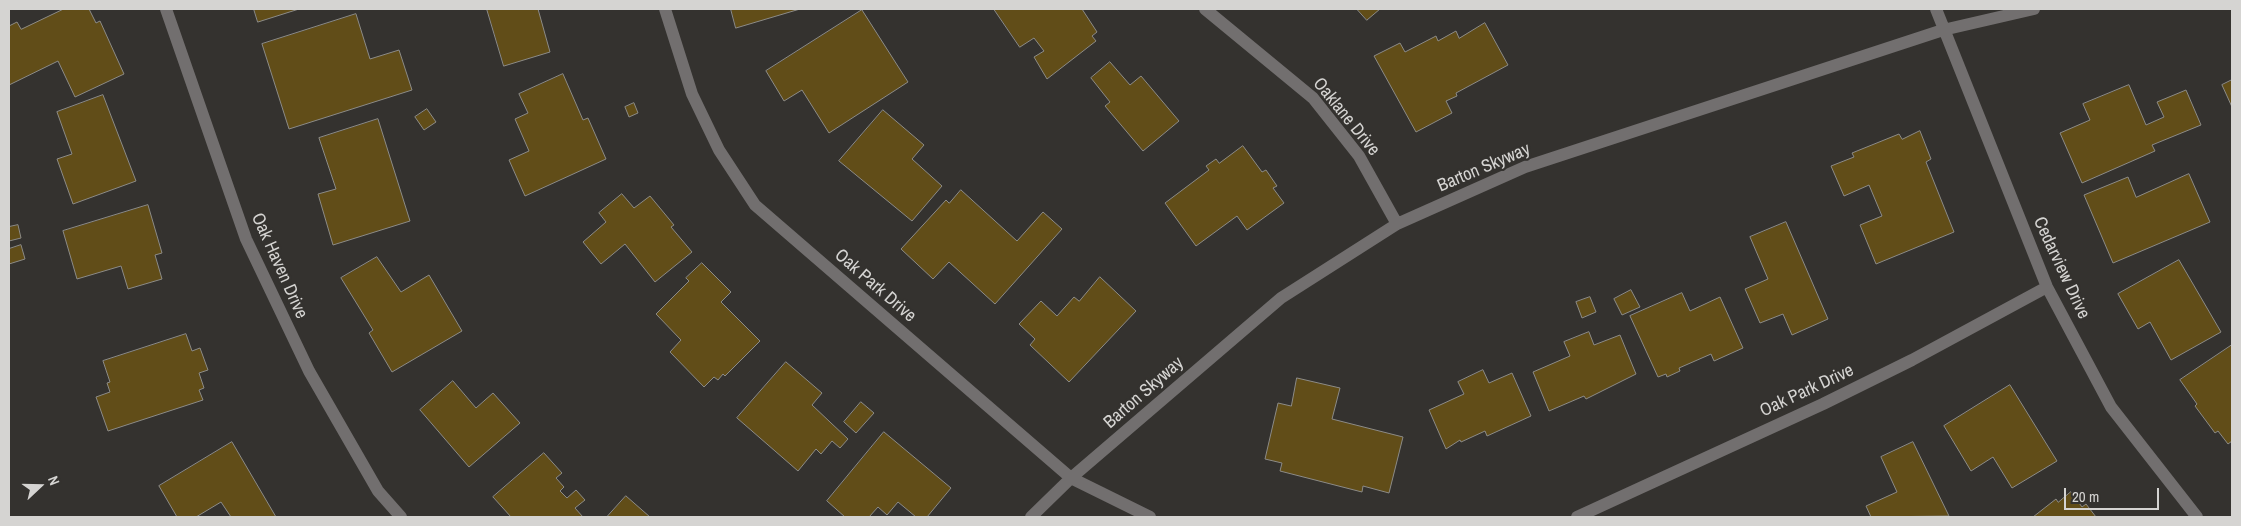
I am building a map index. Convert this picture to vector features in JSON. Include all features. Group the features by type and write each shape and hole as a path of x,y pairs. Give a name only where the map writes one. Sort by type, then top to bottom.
{"street":[{"name":"Oak Haven Drive","path":"166,9 246,239 309,371 378,491 401,517"},
{"name":"Oak Park Drive","path":"665,9 692,94 720,150 755,205 1071,478 1150,517"},
{"name":"Oaklane Drive","path":"1205,9 1313,98 1359,156 1397,224"},
{"name":"Cedarview Drive","path":"1936,9 2047,288 2111,407 2197,517"},
{"name":"Barton Skyway","path":"1031,517 1071,478 1281,298 1397,224 1526,167 1943,30 2034,9"},
{"name":"Oak Park Drive","path":"1578,517 1824,404 1912,360 2047,288"}],"building":[{"path":"64,9 89,9 96,23 100,21 124,74 75,97 58,61 9,85 9,26 17,22 21,29"},
{"path":"254,9 299,9 258,22"},
{"path":"487,9 538,9 550,52 504,66"},
{"path":"731,9 800,9 736,28"},
{"path":"994,9 1082,9 1097,32 1092,36 1096,41 1047,79 1034,57 1044,51 1034,38 1020,47"},
{"path":"1357,9 1380,9 1367,20"},
{"path":"862,10 908,82 829,133 802,90 784,101 766,71"},
{"path":"356,14 370,59 399,50 412,90 289,129 262,44"},
{"path":"1485,23 1508,65 1456,93 1457,96 1446,101 1452,113 1416,132 1374,56 1400,43 1405,52 1436,36 1438,41 1456,31 1459,38"},
{"path":"1110,62 1130,85 1141,76 1179,121 1143,151 1105,106 1110,102 1091,78"},
{"path":"563,74 583,120 588,118 606,159 525,196 509,160 529,151 515,119 528,113 519,94"},
{"path":"2232,80 2232,107 2222,85"},
{"path":"2129,85 2146,125 2164,117 2157,102 2186,90 2201,125 2152,145 2155,151 2082,183 2060,133 2090,120 2083,104"},
{"path":"103,95 136,181 73,204 57,159 72,154 57,112"},
{"path":"634,103 638,113 629,117 625,107"},
{"path":"427,109 436,122 424,130 415,117"},
{"path":"883,110 924,145 912,159 942,186 912,221 839,161"},
{"path":"378,119 410,221 333,245 318,194 336,189 319,138"},
{"path":"1920,131 1931,159 1926,162 1954,232 1876,264 1860,225 1882,216 1869,185 1844,196 1831,166 1854,157 1852,153 1899,134 1902,139"},
{"path":"1243,146 1262,172 1266,170 1277,186 1273,188 1284,203 1247,230 1237,216 1196,246 1165,203 1209,170 1206,166 1216,159 1219,163"},
{"path":"2189,174 2210,222 2113,263 2084,195 2128,177 2136,197"},
{"path":"961,190 1017,241 1043,212 1062,229 995,304 949,262 933,279 901,249 946,200 949,203"},
{"path":"622,194 634,208 650,196 674,225 671,227 692,252 655,282 625,244 601,264 583,242 606,222 599,213"},
{"path":"148,205 162,253 155,255 162,279 128,289 121,266 77,279 63,231"},
{"path":"1786,222 1828,319 1792,335 1783,314 1760,323 1745,289 1768,279 1750,237"},
{"path":"18,225 21,238 9,241 9,227"},
{"path":"21,245 25,259 9,264 9,249"},
{"path":"377,257 401,292 429,275 462,331 392,372 369,333 373,330 341,278"},
{"path":"2179,260 2221,332 2171,360 2150,322 2138,329 2118,294"},
{"path":"702,263 731,292 721,302 760,341 725,376 723,374 718,380 714,377 704,387 670,352 681,340 656,314 689,281 686,278"},
{"path":"1100,277 1136,311 1069,382 1030,345 1035,339 1019,324 1041,301 1057,316 1074,297 1079,301"},
{"path":"1631,290 1640,307 1622,315 1614,299"},
{"path":"1682,293 1690,311 1720,297 1743,348 1714,361 1711,354 1679,368 1680,371 1667,377 1666,374 1658,377 1630,316"},
{"path":"1590,297 1596,312 1582,318 1576,302"},
{"path":"1589,332 1594,345 1620,335 1636,374 1586,399 1584,396 1549,411 1533,372 1570,356 1564,342"},
{"path":"186,334 192,351 200,348 208,370 199,373 204,388 199,390 203,400 108,431 96,397 110,392 107,383 110,382 103,361"},
{"path":"2232,345 2232,441 2228,444 2218,431 2215,433 2195,406 2197,404 2180,380"},
{"path":"786,362 822,393 812,405 848,439 840,448 832,441 821,454 816,449 798,471 737,418"},
{"path":"1483,370 1489,383 1512,373 1531,416 1487,436 1485,431 1461,442 1460,440 1446,449 1429,410 1464,394 1458,382"},
{"path":"1297,378 1340,388 1332,419 1403,437 1389,493 1363,486 1362,492 1280,471 1282,463 1265,459 1278,403 1291,406"},
{"path":"453,381 476,408 493,393 520,423 469,467 420,410"},
{"path":"2010,385 2057,461 2012,488 1993,457 1971,471 1944,426"},
{"path":"861,402 874,413 856,433 844,422"},
{"path":"884,432 951,488 927,517 916,517 898,502 887,515 878,507 869,517 845,517 827,501"},
{"path":"232,442 276,517 231,517 221,502 196,517 177,517 159,486"},
{"path":"1913,442 1949,516 1871,517 1866,506 1897,492 1881,457"},
{"path":"544,453 562,473 556,478 564,487 560,491 567,498 576,490 585,500 575,508 583,517 511,517 493,497"},
{"path":"2071,492 2082,507 2086,504 2096,517 2033,517 2056,499 2058,502"},
{"path":"626,496 650,517 607,517"}]}
